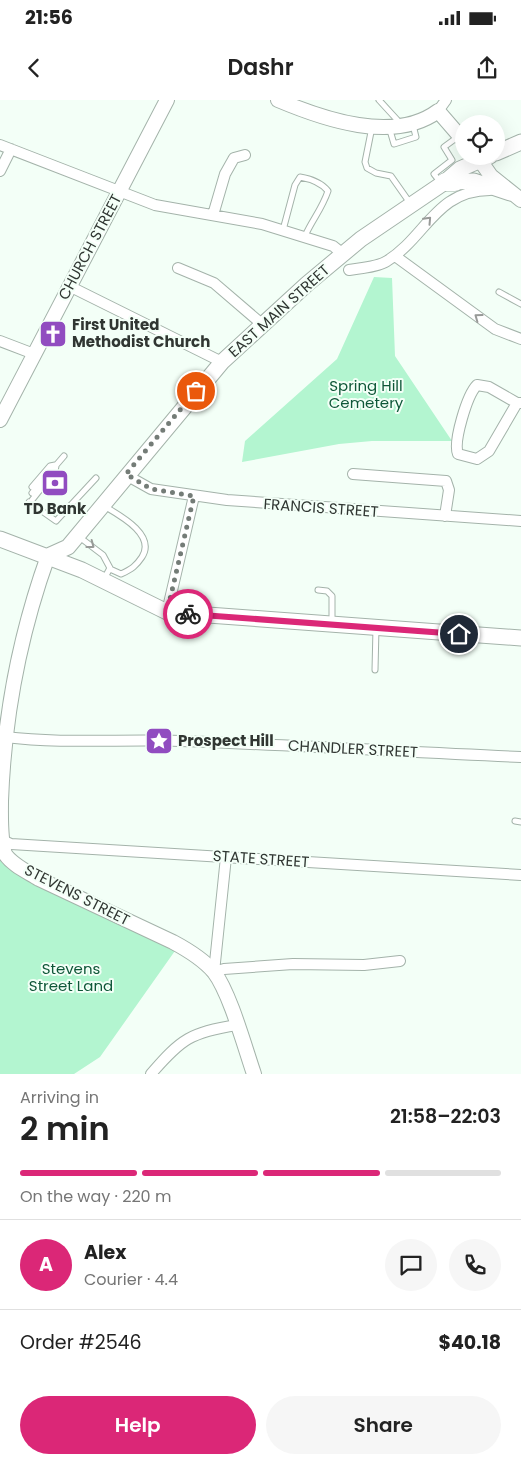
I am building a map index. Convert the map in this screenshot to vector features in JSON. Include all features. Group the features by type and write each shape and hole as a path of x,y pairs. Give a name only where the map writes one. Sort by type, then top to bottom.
{"main road":[{"path":"505,149 521,142"},
{"name":"EAST MAIN STREET","path":"48,556 66,548 78,536 126,474 222,362 343,254 411,204 447,183 460,169 468,165"},
{"path":"447,183 474,181 516,196"},
{"path":"0,539 106,575 167,612 332,626 521,638"}],"street":[{"name":"CHURCH STREET","path":"0,420 167,100"},
{"path":"278,100 345,123 372,126 401,124 429,117 442,105 455,126"},
{"path":"0,145 155,205 283,230 333,246 343,254"},
{"path":"0,171 12,149"},
{"path":"212,215 225,174 234,158 245,155"},
{"path":"486,165 491,176 516,196"},
{"path":"350,270 385,263 395,256 440,208 456,197 478,190 516,196"},
{"path":"395,256 495,329 521,339"},
{"path":"178,268 214,283 263,325"},
{"path":"70,286 222,362"},
{"path":"0,341 34,354"},
{"path":"477,385 489,387 519,403 489,451 477,459 458,454 456,448 465,411 472,390 477,385"},
{"name":"FRANCIS STREET","path":"126,474 151,489 194,496 266,504 521,521"},
{"path":"353,474 446,481 449,490 446,516"},
{"path":"167,612 194,496"},
{"name":"STEVENS STREET","path":"48,556 34,594 13,683 5,737 1,782 1,839 5,854 21,868 65,892 190,951 214,972 238,1026 254,1074"},
{"name":"CHANDLER STREET","path":"5,737 40,741 134,739 521,757"},
{"name":"STATE STREET","path":"1,839 11,844 521,875"},
{"path":"226,857 214,972 224,969 293,964 364,965 400,961"},
{"path":"151,1074 179,1043 190,1036 209,1029 238,1026"}],"lane":[{"path":"379,100 401,124"},
{"path":"372,126 365,162 367,168 376,174 391,176 411,204"},
{"path":"447,183 434,174 452,160 444,146 455,141"},
{"path":"283,230 295,185 300,177 308,179 323,185 328,191 318,216 310,223 305,236"},
{"path":"499,292 521,304"},
{"path":"32,490 64,456"},
{"path":"56,465 55,471 30,501 56,522 96,478"},
{"path":"78,536 103,554 106,575 121,574 134,568 146,551 146,542 142,534 103,505"},
{"path":"318,590 327,591 332,596 332,626"},
{"path":"375,670 376,628"}],"green space":[{"name":"Spring Hill Cemetery","path":"374,277 392,278 395,356 452,441 372,441 339,444 242,462 245,441 337,359"},
{"name":"Stevens Street Land","path":"0,860 177,948 100,1057 74,1074 0,1074"}],"way so far":[{"path":"188,614 167,612 194,496 151,489 126,474 196,391"}],"place":[{"name":"First United Methodist Church","path":"53,334"},
{"name":"TD Bank","path":"55,483"},
{"name":"Prospect Hill","path":"159,741"}],"route":[{"path":"188,614 459,634"}]}
